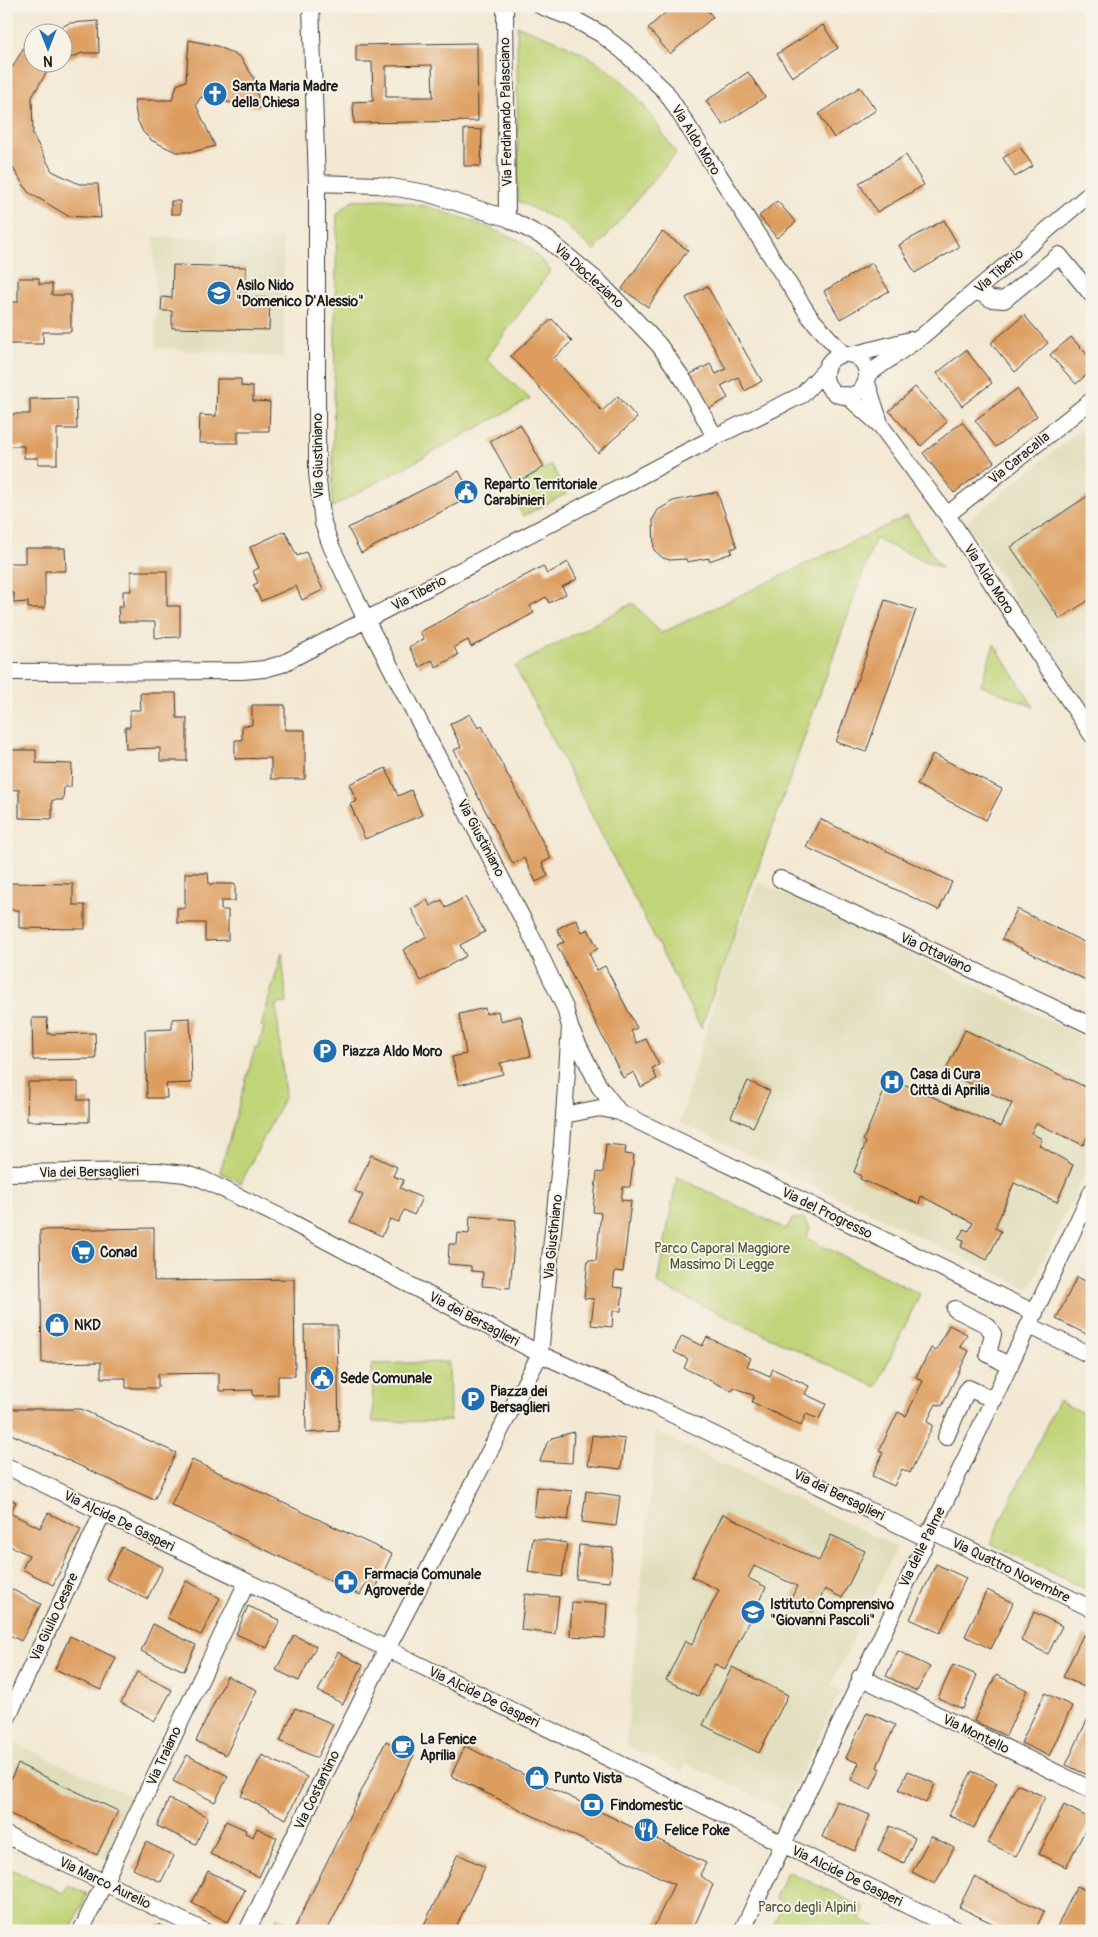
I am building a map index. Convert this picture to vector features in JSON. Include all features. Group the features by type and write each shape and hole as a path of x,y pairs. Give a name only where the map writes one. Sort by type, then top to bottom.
{"street":[{"name":"Via Giustiniano","path":"311,6 317,183 318,490 327,535 366,620 528,928 565,1008 570,1026 564,1115 540,1354 387,1649"},
{"name":"Via Ferdinando Palasciano","path":"505,6 507,218"},
{"name":"Via Aldo Moro","path":"541,6 572,18 601,34 624,52 666,92 810,317 848,355 863,363 881,426"},
{"name":"Via Diocleziano","path":"317,183 373,185 410,190 457,201 507,218 538,233 566,253 600,283 644,328 679,373 714,438"},
{"name":"Via Tiberio","path":"867,378 977,292 1092,192"},
{"path":"977,292 991,298 1004,300 1059,254 1092,295"},
{"name":"Via Aldo Moro","path":"810,317 827,367 827,383 881,426 947,515 1092,735"},
{"name":"Via Tiberio","path":"848,355 921,337"},
{"path":"827,367 832,360 848,355"},
{"name":"Via Tiberio","path":"6,672 242,671 264,669 292,660 714,438 802,395 827,367"},
{"path":"841,394 859,391 867,378"},
{"name":"Via Tiberio","path":"802,395 841,394"},
{"name":"Via Caracalla","path":"947,515 1092,400"},
{"name":"Via Ottaviano","path":"780,879 1092,1026"},
{"name":"Via del Progresso","path":"570,1026 599,1086 619,1112"},
{"name":"Via del Progresso","path":"564,1115 600,1108 619,1112 1032,1319 1092,1356"},
{"name":"Via dei Bersaglieri","path":"6,1173 148,1171 176,1173 202,1179 291,1222 540,1354 930,1531"},
{"name":"Via delle Palme","path":"742,1931 860,1677 994,1400 1092,1191"},
{"path":"955,1308 987,1324 993,1334 988,1354 1010,1366"},
{"path":"946,1438 968,1388 994,1400"},
{"name":"Via Alcide De Gasperi","path":"6,1466 102,1514 387,1649 959,1931"},
{"name":"Via Giulio Cesare","path":"6,1721 102,1514"},
{"name":"Via Quattro Novembre","path":"930,1531 1092,1609"},
{"name":"Via Traiano","path":"81,1931 247,1582"},
{"name":"Via Costantino","path":"247,1931 387,1649"},
{"name":"Via Montello","path":"860,1677 1092,1790"},
{"name":"Via Marco Aurelio","path":"6,1835 204,1931"}],"shaded area":[{"name":"Asilo Nido \"Domenico D'Alessio\"","path":"154,237 283,239 284,357 156,348"},
{"path":"1092,420 1092,717 966,523"},
{"name":"Casa di Cura Città di Aprilia","path":"759,882 1092,1041 1092,1160 1029,1289 680,1122 728,953"},
{"name":"Istituto Comprensivo \"Giovanni Pascoli\"","path":"656,1432 897,1547 831,1685 841,1691 784,1810 686,1763 682,1772 626,1745"},
{"path":"17,1744 134,1798 106,1859 6,1812 6,1767"}],"green space":[{"path":"517,26 562,43 605,67 629,88 642,103 676,153 594,251 562,222 518,201"},
{"path":"387,199 429,207 472,221 523,242 551,270 486,359 530,399 332,507 337,214 353,200"},
{"path":"552,465 566,494 523,516 508,488"},
{"path":"907,516 941,568 875,539 701,1028 515,666 633,603 661,633"},
{"path":"994,644 1034,707 981,685"},
{"path":"282,953 287,1003 276,1004 285,1096 241,1183 220,1172 255,1048 258,1048 264,1027 261,1026"},
{"name":"Parco Caporal Maggiore Massimo Di Legge","path":"677,1177 786,1229 792,1219 804,1218 810,1228 806,1238 920,1294 876,1387 657,1284"},
{"path":"449,1362 450,1421 373,1422 372,1364"},
{"path":"1058,1401 1092,1417 1092,1592 990,1543"},
{"path":"6,1867 63,1893 68,1885 87,1894 70,1931 6,1931"},
{"name":"Parco degli Alpini","path":"787,1871 865,1908 860,1919 885,1931 770,1931 784,1903 775,1898"},
{"path":"277,1917 296,1927 294,1931 271,1931"}],"building":[{"path":"673,6 704,6 713,17 670,54 648,28"},
{"path":"98,21 99,53 82,53 72,58 72,23"},
{"path":"823,25 838,48 792,77 777,54"},
{"name":"Santa Maria Madre della Chiesa","path":"189,40 217,46 240,57 254,78 260,108 201,97 196,105 215,146 193,152 176,152 151,140 143,132 137,119 134,100 172,100 177,85 186,81"},
{"path":"477,43 478,121 354,123 353,102 373,101 372,62 356,62 356,45","holes":["432,65 433,97 386,97 386,66"]},
{"path":"22,50 22,72 47,72 32,97 33,135 52,171 79,184 98,184 101,218 68,216 28,192 6,157 6,79"},
{"path":"748,72 765,97 723,125 706,101"},
{"path":"860,87 876,110 834,138 819,114"},
{"path":"464,129 482,130 481,166 464,166"},
{"path":"1020,147 1033,166 1015,177 1003,158"},
{"path":"906,155 924,185 877,212 859,183"},
{"path":"171,201 180,201 180,214 171,214"},
{"path":"777,201 796,222 777,238 759,216"},
{"path":"944,220 959,247 915,273 899,245"},
{"path":"662,232 688,250 648,307 622,289"},
{"path":"872,263 889,291 840,319 824,291"},
{"path":"173,265 246,267 246,297 270,298 269,330 172,328 172,311 161,311 162,297 172,298"},
{"path":"18,278 39,278 39,284 52,284 52,295 71,295 71,332 43,332 43,344 6,344 6,302 18,302"},
{"path":"707,286 762,381 745,391 738,377 721,386 728,398 707,410 687,376 710,364 716,374 726,369 686,298"},
{"path":"1024,315 1048,343 1015,372 991,343"},
{"path":"552,319 572,341 554,358 602,411 618,396 637,418 598,453 511,356"},
{"path":"1071,337 1092,360 1092,370 1076,384 1050,355"},
{"path":"966,350 992,383 962,406 937,373"},
{"path":"217,379 241,379 241,386 253,387 253,401 270,402 269,431 238,431 238,443 199,443 200,415 216,416"},
{"path":"915,387 947,422 921,446 889,411"},
{"path":"1017,389 1037,416 996,447 975,420"},
{"path":"76,398 77,429 57,429 57,464 38,464 38,458 24,458 24,446 6,446 6,414 30,414 30,399"},
{"path":"962,422 994,462 954,493 923,453"},
{"path":"520,424 544,467 514,484 490,441"},
{"path":"459,471 472,496 361,553 348,528"},
{"path":"717,492 737,547 731,549 732,553 709,561 709,558 687,562 686,559 670,560 663,558 654,550 653,519 658,510 673,501"},
{"path":"1092,493 1092,598 1060,619 1011,547"},
{"path":"285,531 297,556 306,552 323,590 302,600 296,586 261,601 253,585 258,583 253,571 259,568 250,547"},
{"path":"25,548 65,548 66,571 45,571 45,608 28,608 28,602 14,603 14,593 6,593 6,563 25,563"},
{"path":"568,562 577,579 562,587 566,594 549,603 546,597 530,606 534,613 471,647 468,640 454,647 458,655 436,667 432,660 420,667 409,647 424,639 420,632 543,566 547,574"},
{"path":"131,571 167,571 167,606 180,606 180,637 155,638 155,622 119,622 118,607 123,607 123,591 131,591"},
{"path":"885,600 916,610 866,752 836,742"},
{"path":"140,693 176,693 177,718 187,718 187,761 160,761 160,748 126,749 125,727 130,727 130,710 141,710"},
{"path":"252,705 285,705 285,730 305,730 305,779 271,779 271,758 235,759 235,740 242,740 242,726 252,725"},
{"path":"470,714 478,728 482,726 551,858 542,863 548,876 536,882 524,858 513,864 454,750 461,747 450,724"},
{"path":"6,750 36,750 36,763 72,764 71,787 64,787 63,800 52,800 52,819 19,818 19,790 6,789"},
{"path":"933,754 1002,789 986,820 917,785"},
{"path":"386,768 398,796 411,790 422,815 365,839 350,804 357,801 349,784"},
{"path":"820,819 952,882 939,910 806,847"},
{"path":"185,873 208,873 209,884 235,884 235,901 221,901 221,910 228,910 228,940 205,941 205,923 177,923 177,908 185,908"},
{"path":"8,883 73,884 73,905 85,905 85,929 19,928 19,910 8,910"},
{"path":"465,897 485,932 460,945 466,956 421,981 403,950 427,936 411,909 427,900 430,906 442,900 446,908"},
{"path":"1017,909 1092,946 1092,983 1002,939"},
{"path":"576,919 582,932 588,929 598,949 589,953 597,970 605,966 637,1028 631,1031 637,1043 646,1039 659,1065 652,1068 657,1079 641,1087 634,1072 623,1078 557,945 564,942 557,929"},
{"path":"485,1008 486,1014 498,1011 500,1021 521,1016 531,1056 500,1063 503,1074 459,1085 452,1057 466,1054 459,1014"},
{"path":"32,1018 47,1018 48,1034 95,1033 96,1059 33,1060"},
{"path":"190,1018 192,1083 166,1084 167,1098 147,1098 145,1030 172,1029 172,1019"},
{"path":"965,1030 1092,1090 1092,1128 1083,1145 1036,1123 1031,1133 1042,1139 1039,1145 1073,1165 1057,1202 1014,1183 995,1228 1001,1231 987,1260 961,1247 964,1240 958,1238 964,1229 969,1231 973,1223 921,1196 919,1204 860,1179 861,1176 854,1172 866,1142 863,1140 890,1078 1001,1127 1012,1103 945,1072"},
{"path":"748,1081 770,1091 753,1127 731,1117"},
{"path":"28,1082 78,1082 78,1100 89,1100 89,1122 27,1121"},
{"path":"606,1144 626,1146 625,1154 634,1155 630,1187 623,1187 621,1200 631,1201 623,1272 615,1271 613,1287 623,1288 621,1311 613,1311 612,1327 591,1325 594,1299 584,1298 588,1260 596,1261 601,1213 593,1212 597,1172 603,1173"},
{"path":"371,1155 397,1167 393,1176 404,1180 400,1188 422,1198 414,1215 404,1210 398,1222 390,1219 382,1236 350,1222 363,1195 355,1191"},
{"path":"470,1216 516,1220 510,1288 482,1286 483,1272 471,1271 471,1266 448,1264 449,1244 457,1244 458,1233 469,1234"},
{"path":"154,1228 154,1281 294,1279 295,1376 278,1376 278,1395 253,1396 253,1390 219,1391 219,1373 158,1374 158,1388 126,1388 126,1378 101,1378 101,1362 42,1363 40,1230"},
{"path":"1077,1277 1092,1284 1092,1337 1056,1319"},
{"name":"Sede Comunale","path":"304,1325 337,1325 339,1431 306,1433"},
{"path":"949,1325 967,1334 960,1347 969,1351 942,1406 936,1404 927,1422 933,1425 910,1473 902,1469 894,1486 872,1476 883,1453 879,1451 898,1412 906,1416 923,1381 916,1377 931,1348 936,1351"},
{"path":"682,1336 702,1346 707,1337 751,1358 747,1366 770,1376 773,1369 809,1386 805,1394 826,1404 819,1419 806,1414 801,1426 752,1402 754,1396 734,1387 732,1391 684,1368 688,1359 674,1352"},
{"path":"11,1409 81,1409 176,1453 154,1500 11,1434"},
{"path":"574,1432 572,1463 540,1461 547,1443 552,1438"},
{"path":"592,1435 625,1439 621,1469 588,1465"},
{"path":"192,1460 392,1554 376,1588 366,1583 360,1595 171,1505"},
{"path":"537,1487 572,1491 568,1520 534,1516"},
{"path":"586,1491 620,1496 616,1526 582,1522"},
{"path":"6,1497 16,1502 10,1513 40,1528 48,1513 81,1529 53,1585 22,1569 29,1555 6,1544"},
{"path":"723,1514 819,1561 831,1535 865,1551 842,1598 825,1589 813,1612 790,1601 797,1586 754,1566 748,1578 766,1587 725,1669 715,1664 698,1696 666,1680 685,1641 692,1645 719,1590 692,1577"},
{"path":"533,1538 567,1543 562,1577 528,1572"},
{"path":"579,1545 613,1548 610,1582 576,1579"},
{"path":"122,1547 163,1567 147,1599 106,1579"},
{"path":"936,1564 966,1578 940,1633 910,1619"},
{"path":"186,1581 220,1598 201,1635 167,1618"},
{"path":"7,1587 41,1604 21,1641 6,1633"},
{"path":"987,1590 1013,1603 991,1649 965,1636"},
{"path":"525,1594 559,1597 555,1634 521,1630"},
{"path":"572,1602 607,1604 605,1638 570,1636"},
{"path":"248,1606 280,1620 267,1648 236,1634"},
{"path":"1034,1612 1062,1626 1048,1654 1021,1641"},
{"path":"153,1624 196,1645 184,1671 141,1651"},
{"path":"294,1635 316,1646 299,1681 276,1670"},
{"path":"1083,1635 1092,1639 1092,1670 1084,1687 1063,1677"},
{"path":"70,1636 116,1658 101,1690 55,1669"},
{"path":"898,1651 930,1667 917,1691 886,1676"},
{"path":"338,1652 363,1665 343,1704 318,1691"},
{"path":"953,1665 977,1675 963,1709 938,1698"},
{"path":"732,1667 788,1695 759,1753 703,1725"},
{"path":"137,1672 172,1690 155,1721 121,1703"},
{"path":"996,1675 1027,1690 1006,1736 974,1721"},
{"path":"227,1676 257,1690 226,1755 196,1741"},
{"path":"1045,1693 1072,1706 1049,1756 1021,1743"},
{"path":"295,1708 333,1724 317,1758 280,1741"},
{"path":"867,1712 895,1725 877,1767 880,1769 871,1789 851,1780 859,1763 846,1758"},
{"path":"1088,1718 1092,1720 1092,1777 1066,1765"},
{"path":"386,1741 414,1755 327,1931 293,1931"},
{"path":"465,1746 706,1863 700,1875 713,1885 692,1931 652,1931 674,1884 451,1776"},
{"path":"187,1755 228,1776 215,1802 173,1781"},
{"path":"262,1755 307,1777 286,1819 241,1796"},
{"path":"18,1764 118,1811 97,1855 6,1812 6,1789"},
{"path":"908,1771 935,1784 926,1803 899,1790"},
{"path":"972,1771 997,1783 974,1828 949,1815"},
{"path":"1017,1784 1045,1797 1016,1856 988,1843"},
{"path":"169,1799 208,1817 196,1844 157,1826"},
{"path":"837,1801 870,1815 855,1851 822,1837"},
{"path":"1064,1805 1091,1819 1066,1867 1039,1854"},
{"path":"226,1821 246,1830 245,1833 253,1837 257,1828 277,1838 259,1877 210,1854"},
{"path":"890,1826 915,1838 904,1863 878,1850"},
{"path":"931,1836 954,1848 935,1884 912,1872"},
{"path":"146,1842 174,1856 161,1882 133,1869"},
{"path":"458,1854 485,1867 454,1931 421,1931"},
{"path":"208,1871 245,1890 228,1922 192,1903"},
{"path":"974,1877 1044,1911 1035,1931 1008,1931 959,1907"},
{"path":"1077,1886 1092,1893 1092,1931 1055,1931"},
{"path":"159,1924 173,1931 156,1931"}],"place":[{"name":"Santa Maria Madre della Chiesa","path":"215,94"},
{"name":"Asilo Nido \"Domenico D'Alessio\"","path":"219,293"},
{"name":"Reparto Territoriale Carabinieri","path":"466,492"},
{"name":"Piazza Aldo Moro","path":"325,1051"},
{"name":"Casa di Cura Città di Aprilia","path":"892,1082"},
{"name":"Conad","path":"83,1252"},
{"name":"NKD","path":"57,1325"},
{"name":"Sede Comunale","path":"322,1378"},
{"name":"Piazza dei Bersaglieri","path":"473,1399"},
{"name":"Farmacia Comunale Agroverde","path":"346,1582"},
{"name":"Istituto Comprensivo \"Giovanni Pascoli\"","path":"753,1612"},
{"name":"La Fenice Aprilia","path":"403,1747"},
{"name":"Punto Vista","path":"537,1778"},
{"name":"Findomestic","path":"592,1805"},
{"name":"Felice Poke","path":"646,1830"}]}
